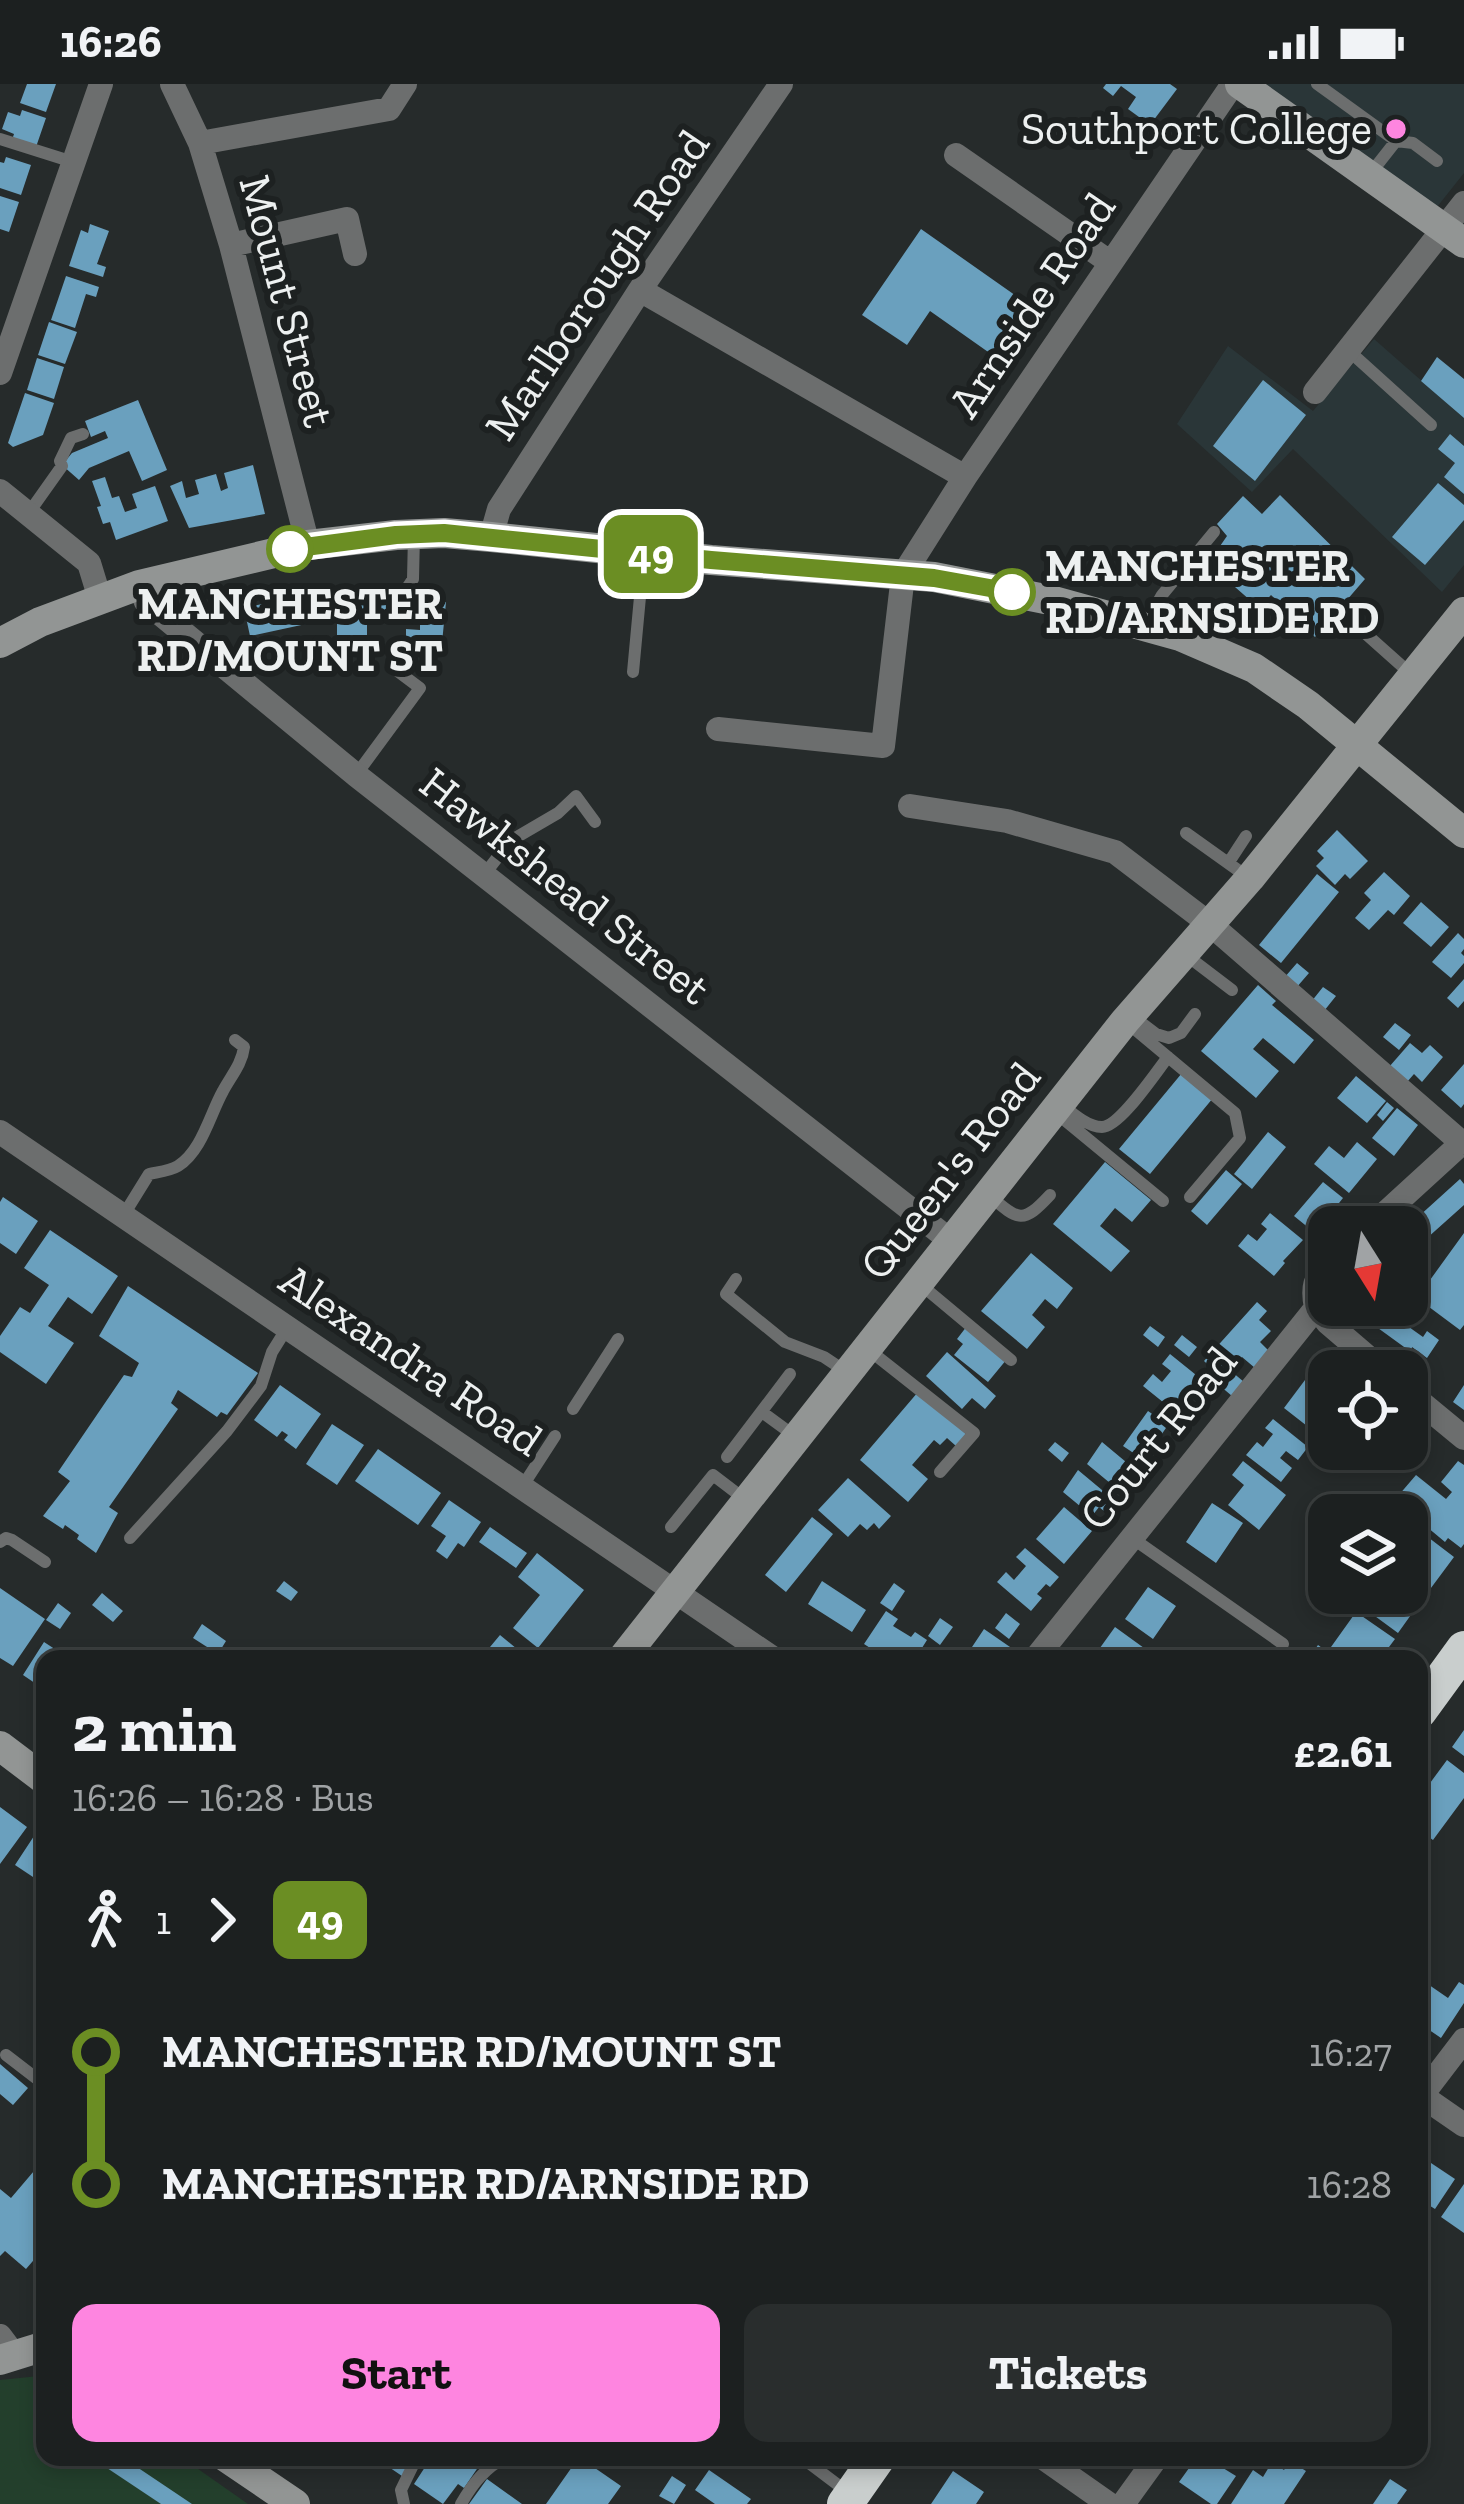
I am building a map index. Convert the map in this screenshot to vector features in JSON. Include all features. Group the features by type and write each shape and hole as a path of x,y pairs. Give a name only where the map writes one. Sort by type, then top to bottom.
{"highway":[{"path":"1428,1699 1464,1649"},
{"path":"848,2500 872,2466"}],"main road":[{"path":"1236,84 1454,236"},
{"path":"0,644 40,622 140,585 308,545 414,534 934,578 1050,600 1145,626 1255,668 1464,833"},
{"name":"Queen's Road","path":"629,1650 1127,1018 1210,925 1240,870 1357,745 1464,611"},
{"path":"0,1746 36,1773"},
{"path":"239,2466 295,2504"}],"street":[{"path":"0,373 101,84"},
{"name":"Mount Street","path":"172,84 200,143 231,244 308,545"},
{"path":"200,143 388,109 405,84"},
{"name":"Marlborough Road","path":"491,537 499,509 640,290 782,84"},
{"name":"Arnside Road","path":"903,575 965,477 1236,84"},
{"path":"956,155 1111,263"},
{"path":"1315,392 1454,236 1464,203"},
{"path":"231,244 347,219 356,254"},
{"path":"640,290 965,477"},
{"path":"0,491 89,563 100,598"},
{"path":"718,729 884,746 903,575"},
{"name":"Hawkshead Street","path":"140,585 146,602 356,776 951,1241"},
{"path":"910,806 1007,821 1115,852 1210,925 1463,1142 1393,1206"},
{"name":"Alexandra Road","path":"0,1132 761,1650"},
{"name":"Court Road","path":"1042,1650 1308,1318"},
{"path":"1332,1326 1360,1350"},
{"path":"1428,1408 1464,1438"},
{"path":"1428,2086 1464,2040"},
{"path":"1428,2101 1464,2125"},
{"path":"1055,2466 1109,2504"},
{"path":"1123,2504 1150,2466"}],"lane":[{"path":"1316,84 1396,141 1413,143 1437,161"},
{"path":"0,139 74,163"},
{"path":"1369,176 1396,141"},
{"path":"1348,350 1432,424"},
{"path":"28,514 62,466 71,438 83,434"},
{"path":"1145,626 1162,595 1214,532"},
{"path":"406,592 413,579 414,534"},
{"path":"633,672 644,553"},
{"path":"1357,626 1413,675"},
{"path":"356,776 420,688 397,670"},
{"path":"483,875 510,841 558,813 576,796 595,822"},
{"path":"1186,833 1240,870 1246,836"},
{"path":"1184,955 1232,990"},
{"path":"1127,1018 1169,1038 1181,1033 1195,1015"},
{"path":"1127,1018 1235,1113 1239,1124 1240,1138 1190,1197"},
{"path":"124,1216 149,1174 181,1165 195,1145 244,1056 244,1048 235,1040"},
{"path":"1057,1107 1097,1127 1113,1124 1168,1057"},
{"path":"1057,1107 1163,1201"},
{"path":"988,1195 1022,1218 1050,1195"},
{"path":"736,1279 726,1294 784,1342 824,1357 858,1362 974,1433 940,1472"},
{"path":"919,1283 1011,1360"},
{"path":"130,1538 227,1431 261,1386 272,1352 288,1327"},
{"path":"573,1409 618,1339"},
{"path":"727,1457 790,1374"},
{"path":"762,1412 797,1438"},
{"path":"522,1487 555,1436"},
{"path":"671,1527 713,1475 748,1502"},
{"path":"1132,1538 1283,1644"},
{"path":"0,1542 12,1540 45,1562"},
{"path":"7,2055 36,2078"},
{"path":"404,2504 401,2490 413,2466"},
{"path":"461,2504 489,2466"},
{"path":"811,2466 848,2500"}],"shaded area":[{"name":"Southport College","path":"1266,84 1464,84 1464,173 1437,207"},
{"path":"1374,339 1464,418 1464,565 1442,592 1293,449 1252,492 1177,424 1228,346 1313,411"}],"green space":[{"path":"36,2376 36,2466 194,2466 248,2504 0,2504 0,2380"}],"building":[{"path":"27,84 56,84 46,112 20,103"},
{"path":"1106,84 1170,84 1177,89 1150,125 1128,109 1136,97 1121,86 1113,96 1103,88"},
{"path":"22,110 46,118 36,147 12,140 14,134 2,129 8,112 20,116"},
{"path":"6,157 31,165 21,195 0,188 0,162"},
{"path":"0,196 19,202 9,232 0,229"},
{"path":"90,224 109,231 97,264 106,267 103,277 69,266 81,230 88,233"},
{"path":"921,229 1026,303 991,354 930,311 907,345 862,315"},
{"path":"66,276 99,287 96,297 86,294 75,328 51,320"},
{"path":"49,322 77,332 65,364 38,355"},
{"path":"1437,357 1464,379 1464,418 1421,381"},
{"path":"37,358 64,367 54,399 27,390"},
{"path":"1263,380 1306,415 1255,481 1213,446"},
{"path":"25,393 54,403 43,435 13,447 8,443"},
{"path":"138,400 167,470 142,481 129,451 89,468 79,480 62,465 72,453 108,438 105,431 91,437 85,421"},
{"path":"1450,434 1464,446 1464,494 1444,477 1455,463 1438,449"},
{"path":"253,465 265,514 189,528 170,486 182,481 186,498 199,494 195,480 216,474 221,491 228,488 224,473"},
{"path":"105,477 112,498 119,496 125,512 137,508 132,494 155,486 168,521 116,540 110,522 103,524 92,481"},
{"path":"1438,483 1464,505 1464,520 1425,565 1392,537"},
{"path":"1280,495 1365,579 1315,637 1271,595 1259,608 1227,580 1240,567 1218,549 1227,536 1217,524 1243,496 1262,514"},
{"path":"321,593 387,595 386,616 367,616 367,636 337,635 337,616 320,615"},
{"path":"300,596 306,624 250,636 244,608"},
{"path":"404,598 446,602 442,643 406,640 406,629 420,630 420,624 402,622"},
{"path":"1337,830 1368,861 1350,879 1345,874 1335,885 1316,866 1324,858 1317,851"},
{"path":"1384,872 1410,896 1394,915 1388,910 1369,930 1355,918 1371,900 1364,893"},
{"path":"1317,874 1339,892 1281,963 1259,945"},
{"path":"1421,902 1449,927 1431,947 1403,923"},
{"path":"1458,933 1464,939 1464,963 1451,978 1432,962"},
{"path":"1297,963 1309,973 1296,988 1284,978"},
{"path":"1464,979 1464,1001 1458,1008 1447,998"},
{"path":"1258,985 1276,1001 1272,1005 1314,1040 1294,1064 1263,1038 1253,1049 1279,1071 1256,1098 1201,1051"},
{"path":"1323,987 1336,996 1324,1011 1311,1002"},
{"path":"1395,1023 1411,1035 1399,1050 1383,1037"},
{"path":"1410,1043 1422,1053 1430,1045 1443,1057 1422,1082 1414,1074 1407,1082 1389,1067"},
{"path":"1464,1064 1464,1104 1461,1108 1441,1090"},
{"path":"1182,1073 1213,1098 1150,1174 1119,1149"},
{"path":"1356,1076 1386,1101 1367,1123 1337,1098"},
{"path":"1387,1102 1394,1108 1383,1121 1377,1115"},
{"path":"1397,1108 1418,1125 1394,1156 1372,1138"},
{"path":"1268,1132 1286,1147 1252,1189 1234,1174"},
{"path":"1357,1142 1377,1159 1349,1193 1314,1164 1329,1146 1344,1158"},
{"path":"1105,1162 1151,1200 1132,1222 1115,1208 1100,1226 1130,1251 1111,1272 1053,1224"},
{"path":"1226,1170 1242,1184 1207,1225 1191,1211"},
{"path":"1460,1179 1464,1184 1464,1205 1428,1237 1428,1208"},
{"path":"1323,1182 1343,1198 1337,1206 1308,1206 1308,1227 1294,1216"},
{"path":"3,1197 38,1221 16,1254 0,1243"},
{"path":"1270,1213 1303,1240 1274,1276 1238,1246 1248,1234 1257,1241 1267,1229 1261,1224"},
{"path":"50,1230 118,1276 92,1314 68,1297 48,1326 74,1343 46,1384 0,1352 0,1336 20,1307 30,1313 49,1285 24,1268"},
{"path":"1464,1233 1464,1325 1460,1330 1428,1306 1428,1283"},
{"path":"1031,1253 1073,1288 1057,1309 1045,1299 1032,1315 1045,1327 1027,1349 981,1311"},
{"path":"128,1286 258,1373 227,1415 221,1412 217,1417 178,1390 171,1403 178,1409 109,1507 118,1513 96,1553 65,1525 63,1529 43,1516 70,1481 58,1472 124,1375 132,1377 139,1363 99,1336"},
{"path":"1257,1302 1267,1311 1259,1320 1271,1331 1260,1342 1270,1352 1255,1368 1242,1357 1232,1367 1226,1361 1216,1372 1204,1361"},
{"path":"967,1326 1007,1359 988,1382 954,1355 963,1344 957,1339"},
{"path":"1150,1326 1165,1337 1158,1347 1143,1335"},
{"path":"1375,1326 1408,1326 1423,1337 1427,1331 1439,1340 1428,1356 1428,1350 1408,1350"},
{"path":"1182,1335 1197,1347 1189,1357 1174,1345"},
{"path":"947,1352 996,1396 985,1409 972,1398 962,1409 926,1376"},
{"path":"1170,1354 1206,1383 1196,1396 1188,1390 1181,1398 1188,1403 1179,1415 1143,1386 1153,1374 1162,1382 1171,1371 1162,1364"},
{"path":"1225,1366 1244,1382 1232,1396 1213,1380"},
{"path":"1305,1380 1308,1382 1308,1427 1284,1408"},
{"path":"280,1385 321,1414 296,1449 284,1440 288,1435 282,1431 277,1437 254,1420"},
{"path":"1464,1385 1464,1410 1453,1402"},
{"path":"918,1392 966,1434 956,1446 947,1438 940,1445 934,1440 912,1465 928,1479 908,1502 860,1460"},
{"path":"1148,1411 1168,1425 1144,1460 1123,1446"},
{"path":"1273,1419 1308,1447 1298,1460 1286,1451 1280,1458 1292,1468 1281,1482 1246,1455 1257,1442 1263,1447 1273,1434 1265,1428"},
{"path":"332,1424 364,1445 337,1485 306,1464"},
{"path":"1055,1442 1069,1453 1062,1462 1048,1450"},
{"path":"1102,1442 1138,1472 1128,1485 1123,1480 1116,1488 1087,1464"},
{"path":"378,1449 441,1493 418,1525 355,1481"},
{"path":"1243,1461 1286,1495 1259,1530 1228,1505 1244,1485 1232,1475"},
{"path":"1458,1461 1464,1465 1461,1548 1428,1528 1428,1494 1400,1494 1416,1475 1446,1499 1452,1492 1441,1482"},
{"path":"1078,1470 1114,1500 1104,1511 1099,1507 1092,1516 1063,1492"},
{"path":"848,1478 891,1516 879,1529 874,1523 867,1530 860,1524 848,1537 818,1510"},
{"path":"449,1500 481,1522 464,1547 458,1543 447,1559 436,1551 446,1536 431,1526"},
{"path":"1212,1503 1243,1523 1216,1563 1186,1542"},
{"path":"1064,1507 1092,1531 1064,1564 1036,1539"},
{"path":"812,1517 833,1534 786,1592 765,1575"},
{"path":"490,1527 527,1553 516,1568 479,1542"},
{"path":"1428,1537 1454,1557 1428,1592"},
{"path":"1025,1548 1059,1577 1037,1594 1042,1598 1031,1611 997,1582 1006,1572 1014,1580 1026,1566 1016,1557"},
{"path":"537,1553 584,1590 538,1648 513,1628 540,1595 518,1577"},
{"path":"284,1581 298,1592 291,1601 276,1591"},
{"path":"822,1581 866,1610 852,1632 808,1604"},
{"path":"894,1583 905,1591 892,1611 880,1603"},
{"path":"1148,1587 1176,1606 1153,1639 1125,1619"},
{"path":"0,1588 45,1619 13,1666 0,1658"},
{"path":"102,1593 123,1611 113,1622 92,1605"},
{"path":"58,1603 71,1613 60,1629 46,1620"},
{"path":"886,1611 898,1619 893,1626 927,1640 921,1650 873,1650 864,1644"},
{"path":"1006,1613 1020,1624 1009,1639 995,1628"},
{"path":"1355,1614 1395,1639 1387,1650 1331,1647"},
{"path":"1372,1614 1412,1614 1398,1633"},
{"path":"940,1618 953,1627 940,1645 928,1636"},
{"path":"202,1624 226,1641 220,1650 212,1650 193,1638"},
{"path":"1115,1627 1144,1648 1143,1650 1098,1650"},
{"path":"984,1629 1014,1650 970,1650"},
{"path":"500,1635 518,1650 488,1650"},
{"path":"36,1655 36,1684 23,1675"},
{"path":"1464,1730 1464,1756 1452,1747"},
{"path":"1447,1760 1464,1773 1464,1798 1433,1840 1428,1836 1428,1786"},
{"path":"0,1807 27,1827 0,1864"},
{"path":"34,1836 36,1879 15,1865"},
{"path":"1459,1982 1464,1985 1464,2003 1441,2038 1428,2029 1428,1984 1448,1998"},
{"path":"0,2064 28,2088 13,2105 0,2094"},
{"path":"1428,2161 1455,2179 1435,2209 1428,2205"},
{"path":"36,2169 36,2257 26,2269 5,2251 0,2256 0,2189 11,2198"},
{"path":"1464,2184 1464,2233 1441,2217"},
{"path":"104,2466 135,2466 192,2504 161,2504"},
{"path":"387,2466 409,2466 402,2476"},
{"path":"426,2466 479,2466 464,2488 458,2484 443,2504 414,2484"},
{"path":"573,2466 592,2466 621,2486 608,2504 546,2504"},
{"path":"1191,2466 1224,2466 1236,2476 1217,2504 1179,2482"},
{"path":"1270,2466 1284,2470 1298,2466 1306,2471 1284,2504 1231,2504 1253,2470 1263,2477"},
{"path":"709,2470 751,2499 747,2504 715,2504 695,2490"},
{"path":"953,2471 984,2492 976,2504 931,2504"},
{"path":"672,2476 686,2485 674,2504 659,2496"},
{"path":"487,2479 522,2504 469,2504"},
{"path":"1390,2479 1407,2490 1397,2504 1373,2504"}],"bus line":[{"name":"49","path":"290,549 444,533 934,578 1012,592"}],"place":[{"name":"Southport College","path":"1396,129"},
{"name":"MANCHESTER RD/MOUNT ST","path":"290,549"},
{"name":"MANCHESTER RD/ARNSIDE RD","path":"1012,592"}]}
